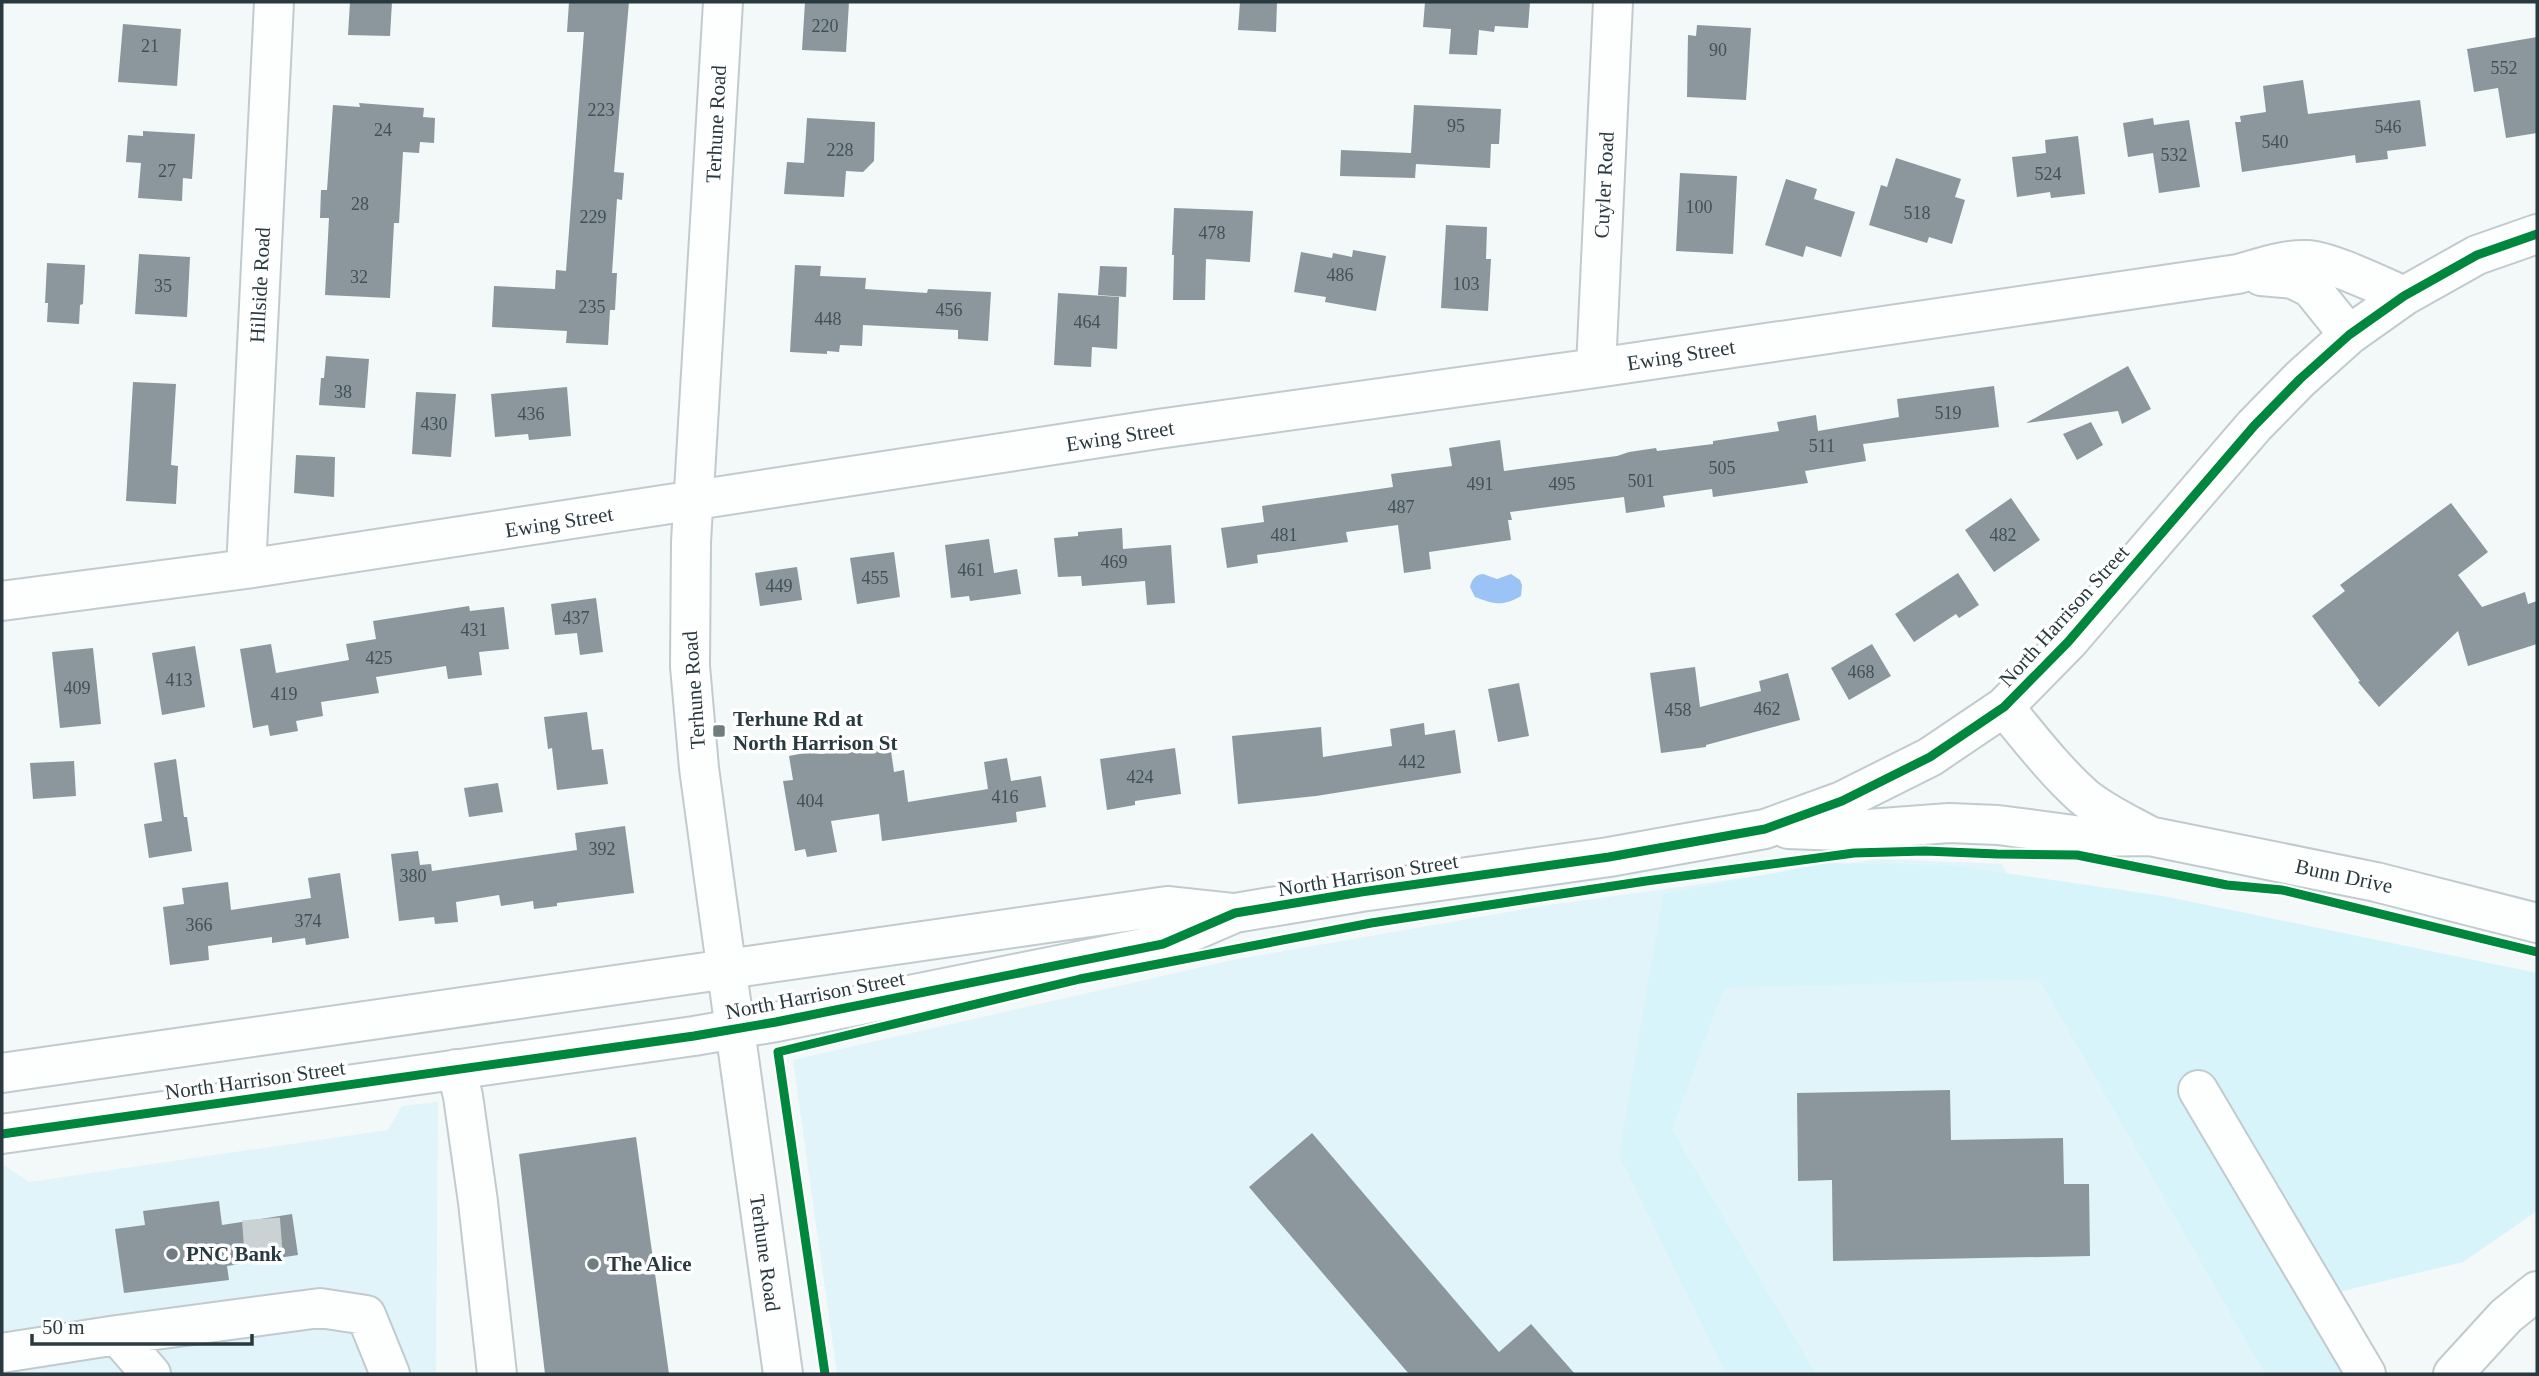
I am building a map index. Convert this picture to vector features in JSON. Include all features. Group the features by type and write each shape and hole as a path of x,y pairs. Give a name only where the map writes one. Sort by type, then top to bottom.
{"street":[{"name":"Hillside Road","path":"246,569 274,2"},
{"name":"Terhune Road","path":"723,2 689,590 690,666 699,768 783,1374"},
{"name":"Cuyler Road","path":"1596,368 1613,2"},
{"name":"North Harrison Street","path":"2,1134 734,1029 1163,944 1235,913 1361,892 1609,857 1765,829 1842,801 1880,783 1930,757 2004,707 2068,642 2254,426 2300,379 2349,335 2404,296 2477,255 2537,234"},
{"name":"Ewing Street","path":"2,601 246,569 1158,429 2238,274 2289,261 2310,260 2404,296"},
{"name":"Ewing Street","path":"2238,274 2293,279 2311,288 2349,335"},
{"name":"Bunn Drive","path":"2004,707 2046,758 2083,796 2108,814 2149,836"},
{"name":"Bunn Drive","path":"1765,829 1842,831 1949,823 1998,825 2089,837 2149,836 2376,882 2537,923"},
{"name":"North Harrison Street","path":"2,1073 1167,906 1235,913"},
{"path":"456,1069 463,1096 478,1202 497,1374"},
{"path":"2198,1090 2365,1374"},
{"path":"2453,1374 2506,1316 2537,1291"},
{"path":"2,1353 320,1308 366,1315 390,1374"},
{"path":"117,1335 151,1374"}],"shaded area":[{"path":"1880,859 2002,864 2284,1374 837,1374 793,1060 1233,960 1543,906"},
{"path":"1827,863 1949,865 2163,896 2537,973 2537,1211 2463,1262 2326,1295 2363,1374 2265,1374 2039,979 1724,988 1672,1130 1816,1374 1726,1374 1619,1155 1663,894"},
{"path":"438,1102 436,1374 2,1374 2,1166 29,1182 388,1130 402,1106"}],"water":[{"path":"1483,574 1497,579 1511,574 1520,580 1521,596 1509,602 1498,603 1475,597 1471,584 1476,576"}],"building":[{"path":"350,2 392,2 390,36 348,35"},
{"path":"569,2 629,2 614,172 624,173 622,200 617,199 612,273 617,273 615,310 610,310 608,345 566,343 567,331 492,327 494,286 555,289 556,270 566,271 584,32 567,32"},
{"path":"805,2 849,2 846,52 802,50"},
{"path":"1240,2 1277,2 1276,32 1238,30"},
{"path":"1425,2 1530,2 1528,28 1495,26 1494,32 1479,30 1477,55 1449,54 1451,29 1423,27"},
{"path":"123,24 181,29 177,86 118,82"},
{"path":"1697,25 1751,28 1746,100 1687,97 1688,35 1696,36"},
{"path":"2537,37 2537,133 2506,138 2498,88 2474,92 2467,49"},
{"path":"2303,80 2308,114 2420,100 2426,146 2387,151 2388,159 2356,163 2355,155 2242,172 2235,122 2241,122 2240,116 2266,112 2263,86"},
{"path":"359,103 424,108 423,117 435,118 434,143 420,142 419,153 403,152 399,223 394,223 390,298 325,295 329,218 320,218 321,190 327,190 333,105 360,107"},
{"path":"1414,105 1501,109 1499,144 1491,144 1490,168 1416,164 1415,178 1340,176 1341,150 1411,153"},
{"path":"807,118 875,122 874,161 863,172 846,171 844,197 784,194 787,162 804,163"},
{"path":"2153,118 2154,125 2189,120 2200,187 2159,193 2153,153 2128,157 2123,123"},
{"path":"143,131 195,134 192,179 183,178 182,201 138,198 141,163 126,162 128,135 143,136"},
{"path":"2078,136 2085,194 2051,198 2050,192 2017,197 2012,157 2046,153 2045,140"},
{"path":"1896,158 1961,179 1955,197 1965,200 1952,244 1929,237 1927,243 1869,225 1881,185 1887,187"},
{"path":"1680,173 1737,176 1733,254 1676,251"},
{"path":"1786,179 1817,189 1814,199 1855,212 1841,257 1806,246 1803,257 1765,245"},
{"path":"1174,208 1253,211 1250,262 1206,259 1205,300 1173,300"},
{"path":"1446,225 1487,227 1486,259 1491,259 1488,311 1441,308"},
{"path":"1353,250 1386,256 1376,311 1325,302 1326,297 1294,292 1301,252 1332,258 1333,253 1352,257"},
{"path":"139,254 190,257 187,317 135,314"},
{"path":"47,263 85,265 79,324 47,322"},
{"path":"795,265 821,266 820,276 866,278 865,289 927,293 928,289 991,292 988,341 958,339 958,330 863,325 862,346 840,345 839,352 827,351 827,354 790,352"},
{"path":"1100,266 1127,267 1126,297 1098,295"},
{"path":"1058,293 1119,297 1117,349 1092,347 1091,367 1054,365"},
{"path":"326,356 369,359 365,408 319,405"},
{"path":"2128,366 2151,409 2122,424 2118,411 2026,423"},
{"path":"133,382 176,384 171,465 178,466 176,504 126,501"},
{"path":"1994,386 1999,427 1863,444 1866,461 1805,471 1808,483 1713,497 1712,489 1663,496 1665,507 1626,513 1624,497 1510,512 1512,520 1508,520 1511,540 1429,552 1431,569 1404,573 1398,525 1346,532 1348,542 1257,555 1258,563 1227,568 1221,528 1264,522 1262,506 1393,487 1391,474 1452,466 1449,448 1500,440 1504,471 1656,448 1657,451 1713,444 1713,441 1779,431 1777,422 1816,415 1818,431 1899,417 1897,399"},
{"path":"567,387 571,436 529,440 528,434 495,437 491,394"},
{"path":"416,392 456,394 451,457 412,454"},
{"path":"2091,422 2103,445 2077,460 2063,434"},
{"path":"296,455 335,457 334,497 294,493"},
{"path":"2011,498 2040,540 1994,572 1965,530"},
{"path":"2451,503 2488,552 2458,575 2482,607 2525,592 2528,604 2537,601 2537,644 2468,666 2458,631 2379,707 2312,616 2345,591 2340,585"},
{"path":"1122,528 1123,549 1171,545 1175,603 1147,605 1145,581 1082,586 1081,576 1058,577 1054,538 1078,536 1078,532"},
{"path":"989,539 994,573 1017,569 1021,594 970,601 969,596 951,598 945,545"},
{"path":"894,552 900,597 857,604 850,558"},
{"path":"797,567 802,600 760,606 755,573"},
{"path":"1958,573 1979,605 1959,618 1956,614 1914,642 1895,614"},
{"path":"596,598 603,652 580,655 577,633 555,635 551,604"},
{"path":"469,606 470,611 504,607 509,649 479,652 482,675 448,679 446,666 376,677 379,693 321,702 323,716 296,721 298,731 270,736 268,725 253,728 240,649 271,644 276,673 349,660 346,644 376,639 373,621"},
{"path":"1872,644 1891,676 1849,700 1831,668"},
{"path":"195,646 205,707 162,715 152,653"},
{"path":"93,648 101,724 60,728 52,652"},
{"path":"1695,667 1700,707 1761,691 1759,681 1788,673 1800,720 1706,747 1661,753 1650,673"},
{"path":"1519,683 1529,736 1498,742 1488,689"},
{"path":"587,712 592,750 603,749 608,784 557,790 552,748 548,749 544,717"},
{"path":"1424,723 1425,735 1455,730 1461,773 1316,796 1238,804 1232,736 1321,727 1323,757 1392,746 1390,729"},
{"path":"890,744 894,772 904,770 908,802 988,789 984,762 1007,758 1011,781 1041,776 1046,807 1016,812 1017,822 882,841 879,814 831,821 837,852 807,857 805,849 795,851 783,781 793,780 789,756 820,750 820,754"},
{"path":"1175,748 1181,794 1135,801 1135,805 1107,810 1100,759"},
{"path":"176,759 192,851 149,858 144,824 162,821 154,763"},
{"path":"74,761 76,796 33,799 30,763"},
{"path":"498,783 503,812 469,817 464,788"},
{"path":"625,826 634,893 557,903 557,906 534,909 533,901 501,906 499,895 456,902 458,922 435,924 434,917 399,921 391,854 418,851 420,865 431,864 432,871 577,850 575,833"},
{"path":"340,873 349,938 306,945 305,938 272,943 272,937 208,946 209,960 170,965 163,907 184,904 182,888 228,882 231,910 311,898 308,878"},
{"path":"1950,1090 1951,1140 2063,1138 2064,1184 2089,1184 2090,1256 1833,1261 1832,1180 1798,1181 1797,1093"},
{"path":"1312,1133 1499,1352 1531,1324 1575,1374 1409,1374 1249,1187"},
{"name":"The Alice","path":"636,1137 669,1374 545,1374 519,1154"},
{"name":"PNC Bank","path":"219,1201 222,1225 292,1214 298,1255 227,1266 229,1280 124,1293 115,1229 145,1225 143,1211"}],"tunnel":[{"path":"261,1219 264,1260"}],"cycle path":[{"path":"2,1134 694,1036 776,1022 1163,944 1235,913 1361,892 1609,857 1765,829 1842,801 1930,757 2004,707 2068,642 2254,426 2300,379 2349,335 2404,296 2477,255 2537,234"},
{"path":"825,1374 778,1052 1080,979 1371,923 1646,881 1854,853 1925,851 2077,855 2227,885 2282,890 2537,952"}],"place":[{"name":"Terhune Rd at North Harrison St","path":"719,731"},
{"name":"PNC Bank","path":"172,1254"},
{"name":"The Alice","path":"593,1264"}]}
